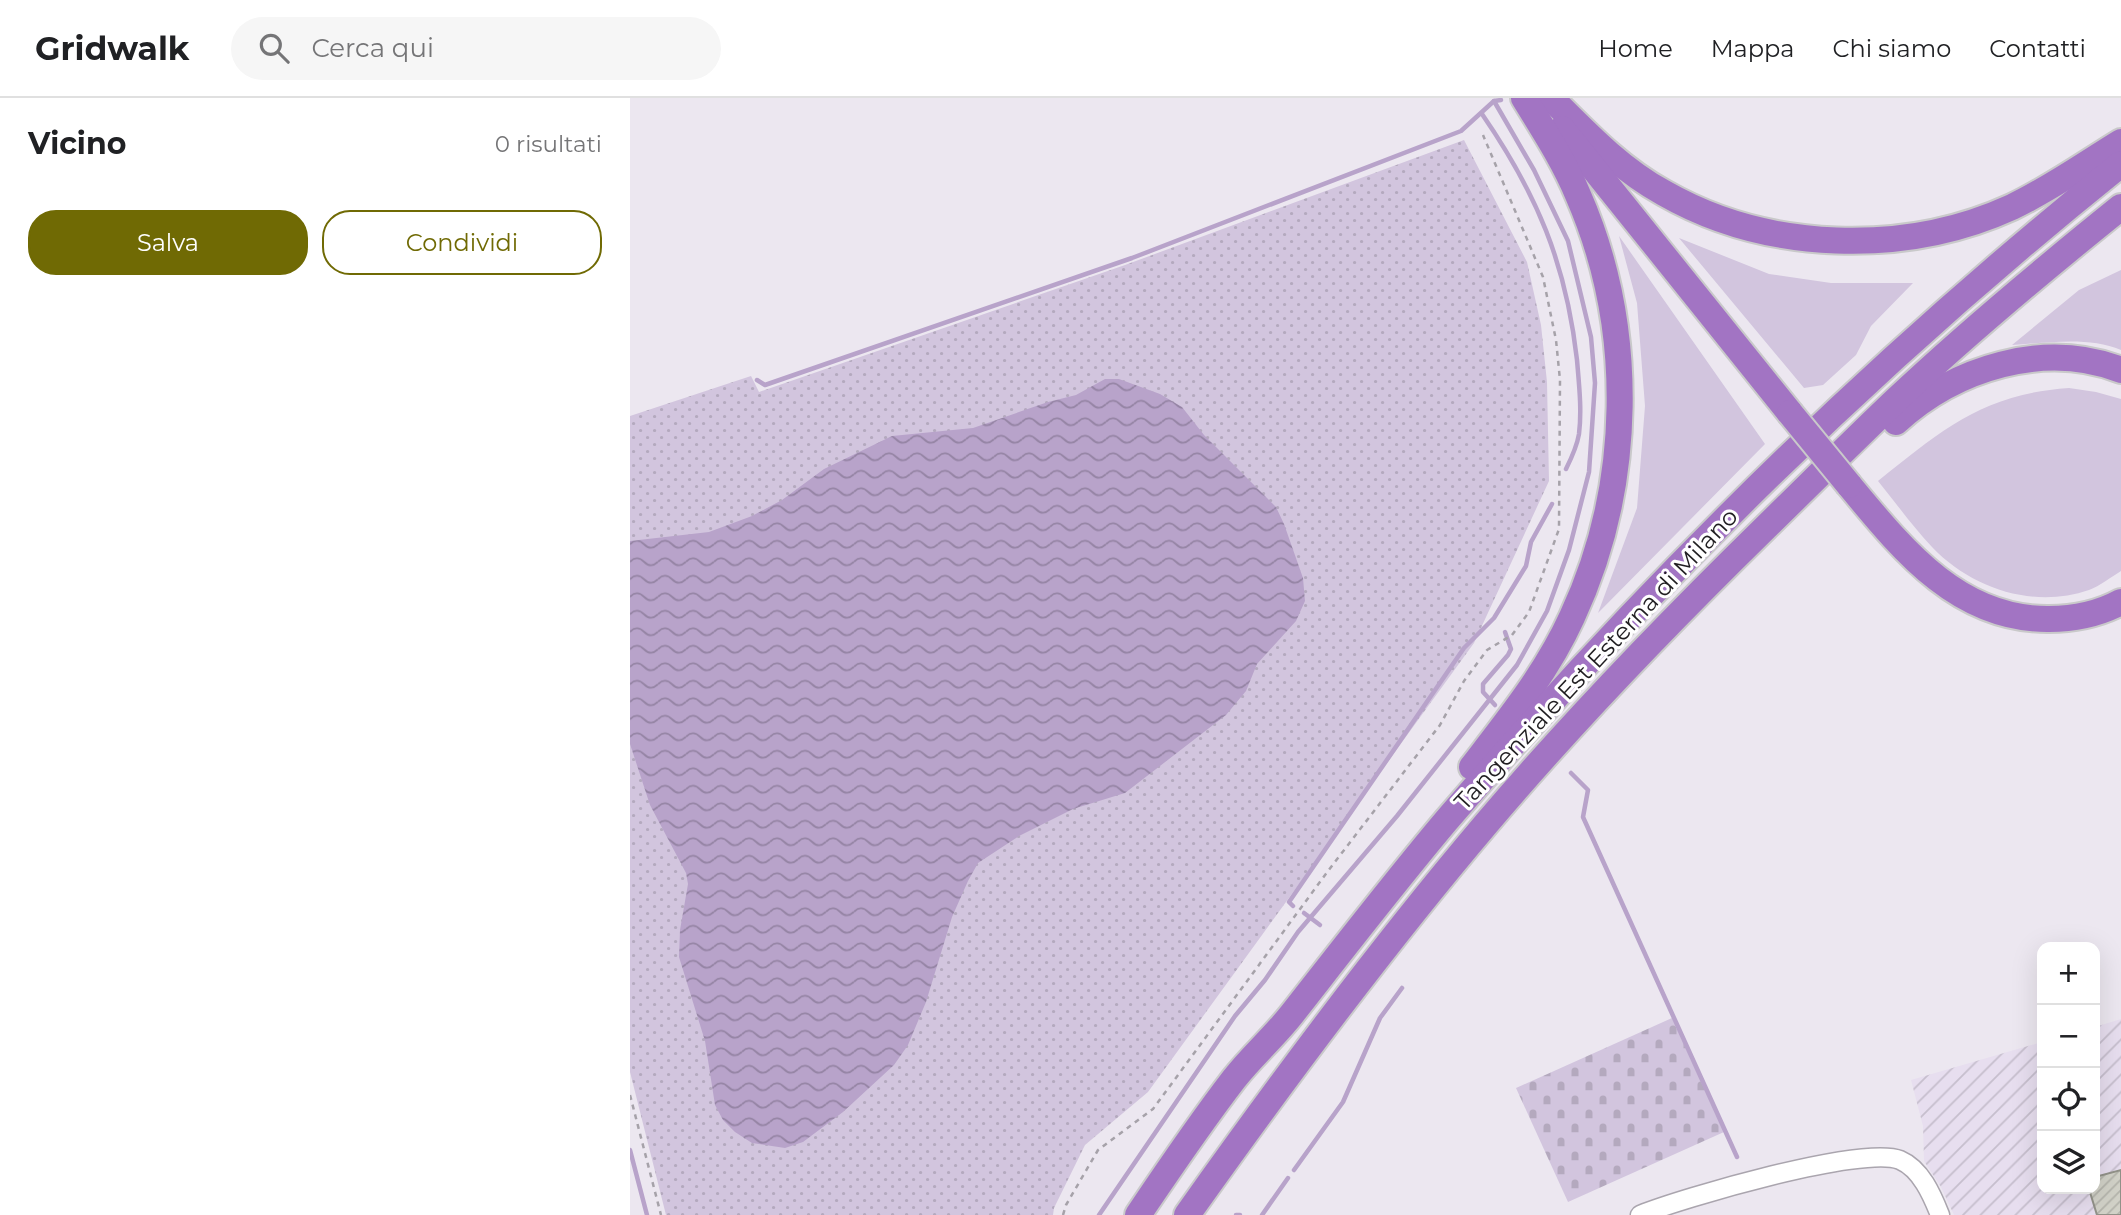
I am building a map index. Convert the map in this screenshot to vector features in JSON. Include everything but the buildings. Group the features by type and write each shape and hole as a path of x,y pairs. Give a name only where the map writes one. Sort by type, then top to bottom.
{"highway":[{"path":"1341,949 1349,922 1367,893 1497,734 1530,691 1554,652 1590,572 1613,486 1619,441 1618,356 1602,263 1570,176 1524,98"},
{"path":"1537,98 1790,413 1909,555 1949,589 1980,606 2004,614 2033,620 2062,619 2088,615 2121,602"},
{"path":"1551,98 1607,154 1685,204 1731,222 1770,232 1837,241 1938,232 1974,221 2012,207 2055,184 2121,142"},
{"name":"Tangenziale Est Esterna di Milano","path":"1138,1215 1236,1076 1289,1018 1341,949 1445,822 1606,641 1832,414 1995,266 2121,164"},
{"name":"Tangenziale Est Esterna di Milano","path":"1187,1215 1314,1042 1437,882 1525,778 1622,672 1709,583 1930,369 2121,206"},
{"path":"1709,583 1808,503 1910,409 1937,391 1994,366 2020,360 2081,360 2121,370"}],"street":[{"path":"1640,1215 1681,1200 1788,1172 1882,1157 1900,1160 1916,1172 1930,1192 1940,1215"}],"path":[{"path":"1063,1215 1098,1150 1153,1109 1320,882 1440,725 1464,681 1487,649 1512,635 1529,612 1559,529 1560,380 1556,340 1543,278 1483,135"},
{"path":"630,1095 661,1215"}],"shaded area":[{"path":"2121,1019 2121,1215 1954,1215 1941,1187 1924,1161 1923,1126 1911,1080 2037,1043 2037,1194 2100,1194 2100,1025"}],"green space":[{"path":"1464,140 1527,262 1541,325 1547,382 1549,481 1474,643 1148,1092 1085,1145 1053,1215 666,1215 630,1072 630,416 751,376 759,392 1125,265"},
{"path":"1619,236 1765,444 1598,613 1637,508 1645,406 1637,303"},
{"path":"1679,238 1769,274 1831,283 1913,283 1871,326 1856,355 1823,385 1804,388"},
{"path":"2121,270 2121,350 2081,342 2012,345 2079,290"},
{"path":"2069,388 2121,399 2121,571 2089,590 2068,595 2026,596 1985,584 1948,562 1932,547 1878,481 1944,430 1988,406 2039,392"},
{"path":"1672,1018 1724,1132 1568,1202 1516,1088"}],"water":[{"path":"1105,379 1119,379 1160,394 1182,407 1204,435 1276,507 1303,578 1305,601 1296,621 1257,664 1246,691 1226,715 1125,793 1073,809 1019,836 978,863 952,917 926,1002 908,1045 894,1065 843,1112 803,1142 785,1148 752,1143 723,1120 715,1105 705,1041 679,957 680,930 688,884 686,873 650,805 630,744 630,541 709,532 752,516 782,500 824,469 892,436 973,428 1076,395"}],"waterway":[{"path":"757,380 765,385 1132,258 1461,131 1494,101 1501,100"},
{"path":"1099,1215 1235,1016 1265,980 1298,932 1397,816 1517,665 1547,611 1569,550 1589,472 1595,383 1591,337 1568,241 1534,170 1494,101"},
{"path":"1482,114 1533,201 1557,261 1565,292 1577,360 1580,406 1578,439 1566,469"},
{"path":"1293,906 1289,902 1464,648 1494,618 1526,566 1531,542 1552,504"},
{"path":"1495,705 1483,692 1483,684 1511,649 1505,632"},
{"path":"1571,773 1588,790 1583,817 1737,1157"},
{"path":"1304,913 1320,925"},
{"path":"1294,1170 1343,1102 1380,1018 1402,988"},
{"path":"630,1150 647,1215"},
{"path":"1262,1215 1288,1178"}]}
